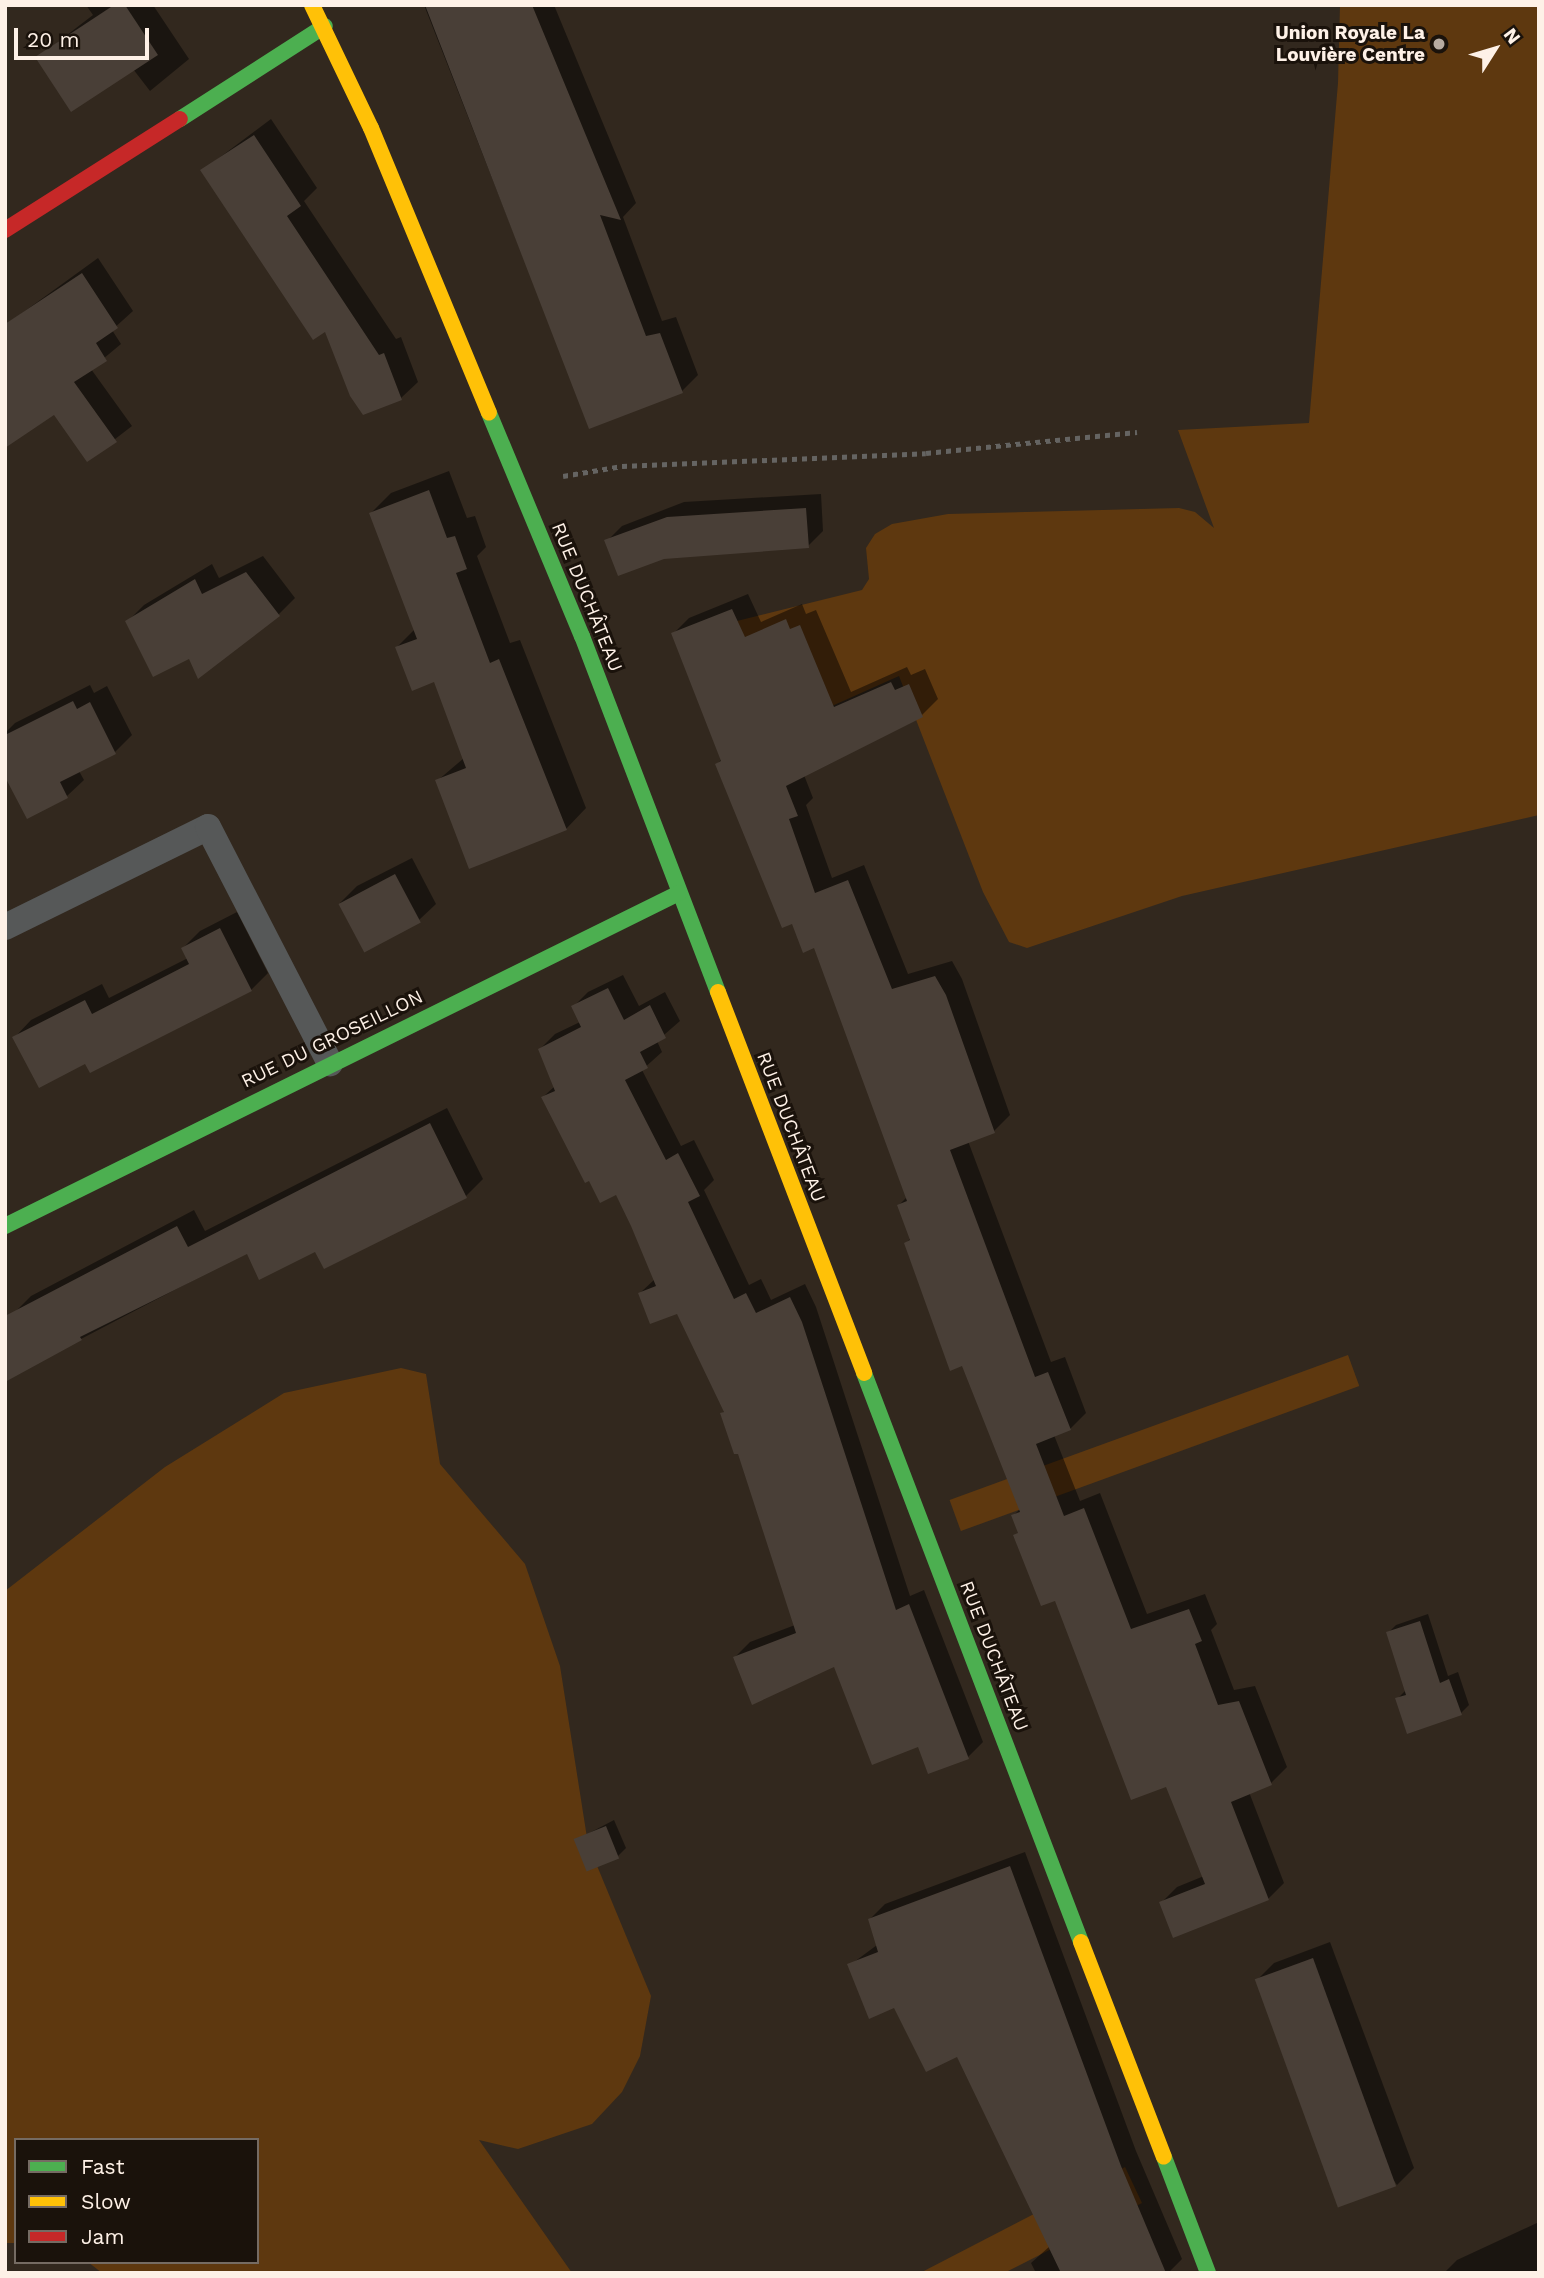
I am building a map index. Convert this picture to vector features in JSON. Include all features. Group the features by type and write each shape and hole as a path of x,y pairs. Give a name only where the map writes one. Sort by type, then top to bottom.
{"street":[{"name":"RUE DUCHÂTEAU","path":"312,5 325,26 522,493 679,893 1208,2273"},
{"path":"5,230 325,26"},
{"name":"RUE DU GROSEILLON","path":"5,1226 679,893"}],"lane":[{"path":"5,927 208,827 331,1063"}],"path":[{"path":"522,493 573,472 608,467 926,453 1137,432"}],"shaded area":[{"path":"1340,5 1539,5 1539,815 1182,896 1027,948 1009,942 983,892 899,676 767,735 733,622 862,590 869,579 866,548 875,534 892,524 948,514 1179,508 1195,512 1214,528 1178,430 1309,423 1338,83"},
{"path":"1348,1355 1359,1386 961,1531 950,1500"},
{"path":"401,1368 426,1374 440,1464 525,1564 560,1666 588,1844 651,1996 640,2056 622,2092 592,2124 518,2149 479,2140 572,2273 102,2273 91,2264 259,2264 259,2138 14,2138 14,2243 5,2243 5,1591 165,1467 284,1393"},
{"path":"1125,2167 1142,2203 1004,2273 920,2273"}],"building":[{"path":"114,5 125,5 158,55 71,112 35,57"},
{"path":"425,5 532,5 621,220 600,215 646,336 660,333 683,393 589,429"},
{"path":"254,135 301,206 287,216 379,355 384,353 402,400 363,415 350,396 325,332 313,340 200,170"},
{"path":"82,273 118,328 96,343 107,361 74,382 117,442 87,462 54,415 5,448 5,324"},
{"path":"429,490 447,538 455,536 467,569 456,573 490,663 499,659 567,830 469,869 435,780 466,768 434,682 412,691 395,647 417,639 369,513"},
{"path":"806,508 809,548 664,559 618,576 604,540 667,517"},
{"path":"246,572 280,616 198,679 189,659 153,677 125,621 195,579 202,594"},
{"path":"732,609 745,637 786,619 790,629 800,625 834,707 891,682 895,690 909,684 923,717 786,786 798,816 789,819 815,893 848,880 892,989 935,976 946,995 995,1133 950,1150 1035,1377 1048,1372 1071,1430 1036,1444 1064,1516 1084,1508 1131,1629 1189,1609 1202,1641 1195,1644 1218,1705 1239,1701 1272,1785 1231,1802 1269,1900 1173,1938 1159,1902 1205,1884 1166,1787 1131,1800 1055,1601 1041,1606 1013,1535 1018,1533 1011,1515 1020,1512 962,1366 950,1371 904,1243 910,1240 897,1205 907,1201 814,948 803,953 792,924 782,928 715,764 721,761 671,633"},
{"path":"73,701 77,709 90,702 116,754 60,782 68,798 27,819 5,777 5,735"},
{"path":"395,874 421,923 364,953 338,904"},
{"path":"220,928 252,991 90,1073 85,1064 39,1088 12,1037 85,1000 92,1014 189,964 181,948"},
{"path":"608,988 624,1020 650,1005 666,1038 640,1052 648,1068 625,1080 666,1160 678,1153 700,1196 688,1202 734,1299 746,1293 756,1313 790,1297 802,1322 896,1610 909,1604 969,1759 928,1774 918,1747 872,1765 834,1667 752,1705 733,1657 796,1633 738,1454 734,1454 720,1413 724,1412 677,1314 650,1324 638,1293 656,1286 631,1226 616,1195 600,1203 589,1181 585,1183 541,1097 555,1091 538,1049 581,1027 571,1006"},
{"path":"430,1123 467,1198 324,1269 315,1252 259,1280 247,1254 80,1337 82,1340 5,1382 5,1316 177,1226 188,1247"},
{"path":"1420,1621 1440,1683 1449,1679 1462,1715 1407,1734 1395,1698 1406,1695 1386,1632"},
{"path":"606,1826 619,1858 587,1872 574,1839"},
{"path":"1010,1866 1121,2166 1166,2273 1061,2273 957,2057 926,2072 894,2008 869,2019 847,1964 878,1952 868,1919"},
{"path":"1313,1958 1396,2186 1338,2208 1255,1979"}],"traffic: fast":[{"path":"180,119 325,26"},
{"path":"489,413 582,636 718,992"},
{"path":"5,1226 679,893"},
{"path":"864,1373 1081,1942"},
{"path":"1164,2157 1208,2273"}],"traffic: slow":[{"path":"312,5 371,128 489,413"},
{"path":"718,992 864,1373"},
{"path":"1081,1942 1164,2157"}],"traffic: jam":[{"path":"5,230 180,119"}],"place":[{"name":"Union Royale La Louvière Centre","path":"1439,44"}]}
